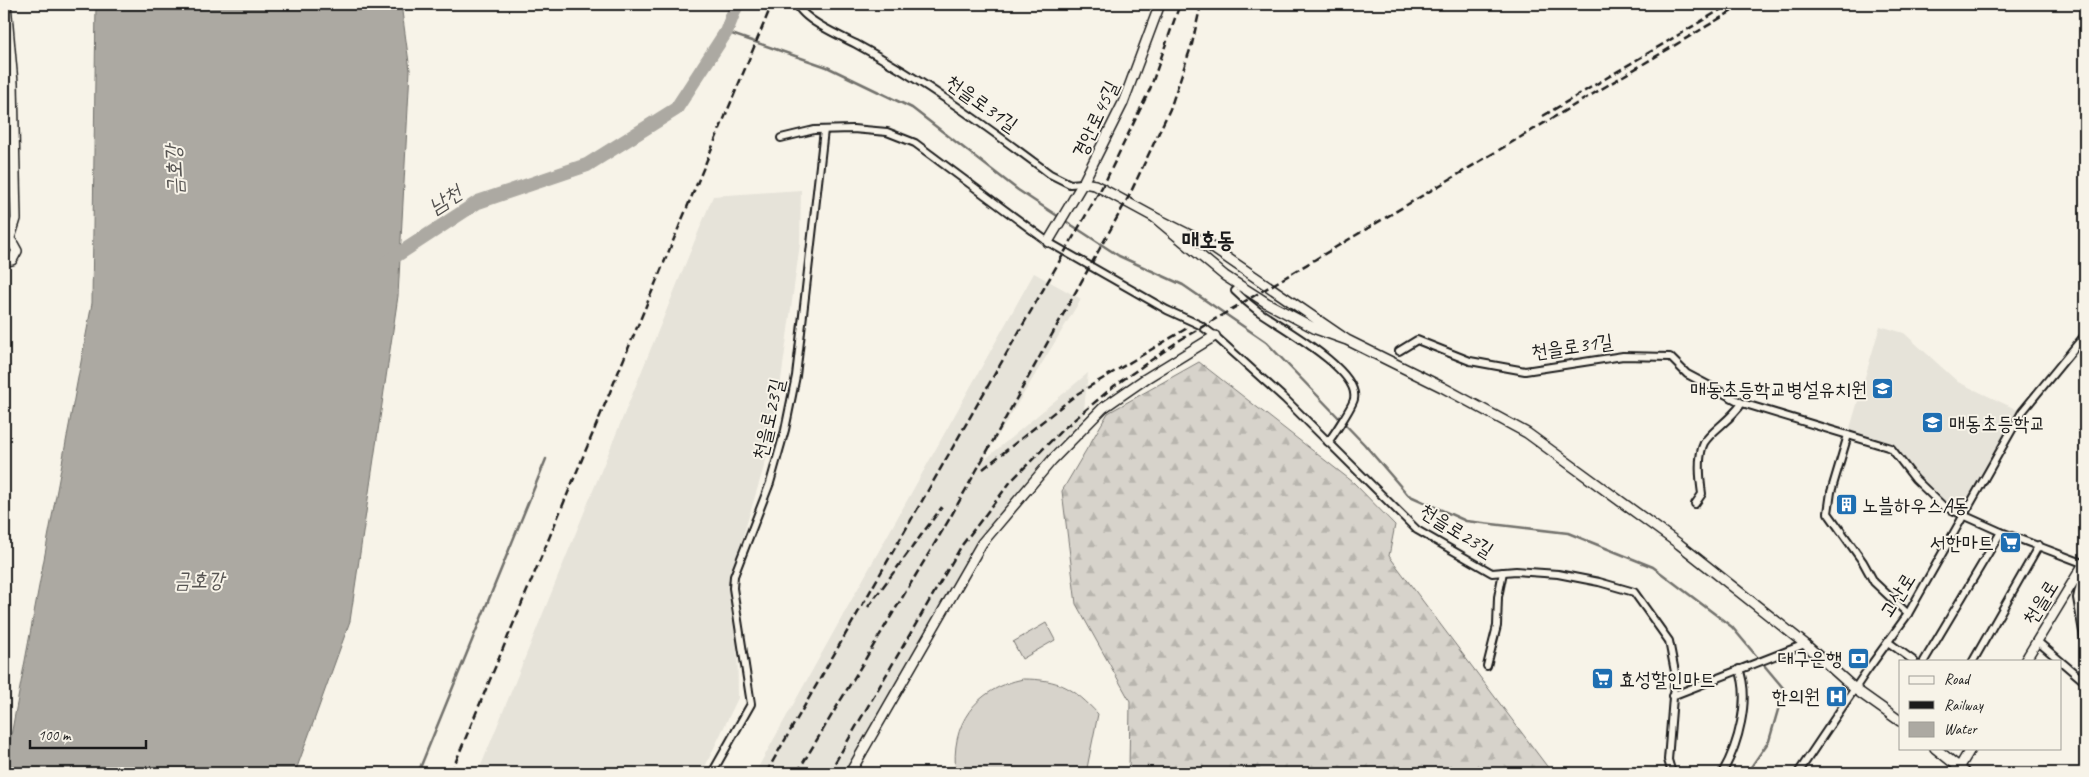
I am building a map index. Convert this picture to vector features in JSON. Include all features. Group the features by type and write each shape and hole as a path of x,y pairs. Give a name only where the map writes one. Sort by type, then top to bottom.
{"street":[{"path":"4,264 12,260 17,251 14,245 6,241 8,230 16,219 13,83 6,4"},
{"name":"천을로31길","path":"797,4 799,10 826,29 916,78 1050,174 1070,184 1095,185 1154,217"},
{"name":"경안로45길","path":"1048,242 1083,184 1123,103 1160,4"},
{"name":"천을로23길","path":"781,138 824,130 853,129 888,132 915,143 1048,242 1167,310 1200,325 1215,336 1328,442 1417,530 1492,573 1558,574 1599,582 1634,592 1670,641 1675,672 1668,760 1672,773"},
{"name":"천을로23길","path":"712,773 734,732 750,709 751,704 733,588 734,576 770,483 785,430 796,376 824,130"},
{"path":"1154,217 1204,242 1347,340"},
{"path":"1154,217 1243,288 1290,316 1316,329 1347,340 1442,387 1527,433 1679,544 1806,644 1854,689 1899,720"},
{"path":"1235,291 1258,311 1320,352 1352,384 1354,400 1328,442"},
{"name":"고산로","path":"1798,773 1854,689 1908,614 2022,412 2085,335"},
{"path":"850,773 982,543 1052,460 1103,408 1145,378 1215,336"},
{"name":"천을로31길","path":"1399,351 1417,340 1470,361 1525,370 1623,356 1670,356 1687,374 1742,403 1890,448 1915,479 1943,506 2001,532 2085,563"},
{"path":"1696,504 1702,494 1700,477 1704,442 1735,415 1742,403"},
{"path":"1848,435 1828,504 1828,513 1863,562 1874,582 1908,614"},
{"path":"1925,660 2001,532"},
{"path":"1974,660 2039,545"},
{"path":"2085,563 2077,598 2085,643"},
{"name":"천을로","path":"2025,660 2085,563"},
{"path":"1487,666 1497,626 1498,597 1503,572"},
{"path":"2037,641 2059,660"},
{"path":"1888,642 1913,660"},
{"path":"1672,696 1806,644"},
{"path":"2062,662 2085,682"},
{"path":"1722,773 1742,728 1742,687 1739,669"},
{"path":"1937,750 1960,772 1970,750"}],"shaded area":[{"path":"801,190 800,244 773,437 736,559 738,698 702,773 478,773 713,196"},
{"path":"1034,273 1081,299 982,462 1088,373 1083,419 1059,442 986,530 843,773 755,773"},
{"name":"매동초등학교","path":"1880,326 1904,333 1958,382 2022,412 1964,517 1943,506 1891,448 1848,435"}],"green space":[{"path":"1199,362 1353,482 1395,525 1389,556 1552,773 1129,773 1130,701 1076,604 1062,491 1108,413"},
{"path":"1046,623 1055,640 1022,659 1013,642"},
{"path":"1023,679 1047,681 1065,687 1081,698 1098,714 1086,773 956,773 955,755 957,739 969,711 991,691"}],"water":[{"name":"금호강","path":"96,4 401,4 410,70 398,296 350,621 295,773 4,773 92,303"}],"waterway":[{"name":"남천","path":"385,263 478,202 587,165 676,109 726,32 737,4"},
{"path":"726,32 827,67 912,108 1018,190 1059,217"},
{"path":"1064,220 1119,256 1183,285 1266,342 1364,444 1408,495 1466,521 1568,533 1653,567 1732,627 1784,689 1769,741 1747,773"},
{"path":"418,773 546,459"}],"railway":[{"path":"451,773 772,4"},
{"path":"766,773 1106,180 1150,89 1180,4"},
{"path":"797,773 950,518 1129,196 1170,109 1192,44 1201,4"},
{"path":"1543,116 1730,4"},
{"path":"829,773 962,545 1012,480 1062,430 1114,386 1180,340 1744,4"},
{"path":"983,469 1077,394 1189,327"},
{"path":"868,607 942,507"}],"place":[{"name":"매동초등학교병설유치원","path":"1883,389"},
{"name":"매동초등학교","path":"1933,423"},
{"name":"노블하우스A동","path":"1846,505"},
{"name":"서한마트","path":"2010,542"},
{"name":"대구은행","path":"1858,658"},
{"name":"효성할인마트","path":"1603,679"},
{"name":"한의원","path":"1836,696"}],"district":[{"name":"매호동","path":"1208,239"}]}
